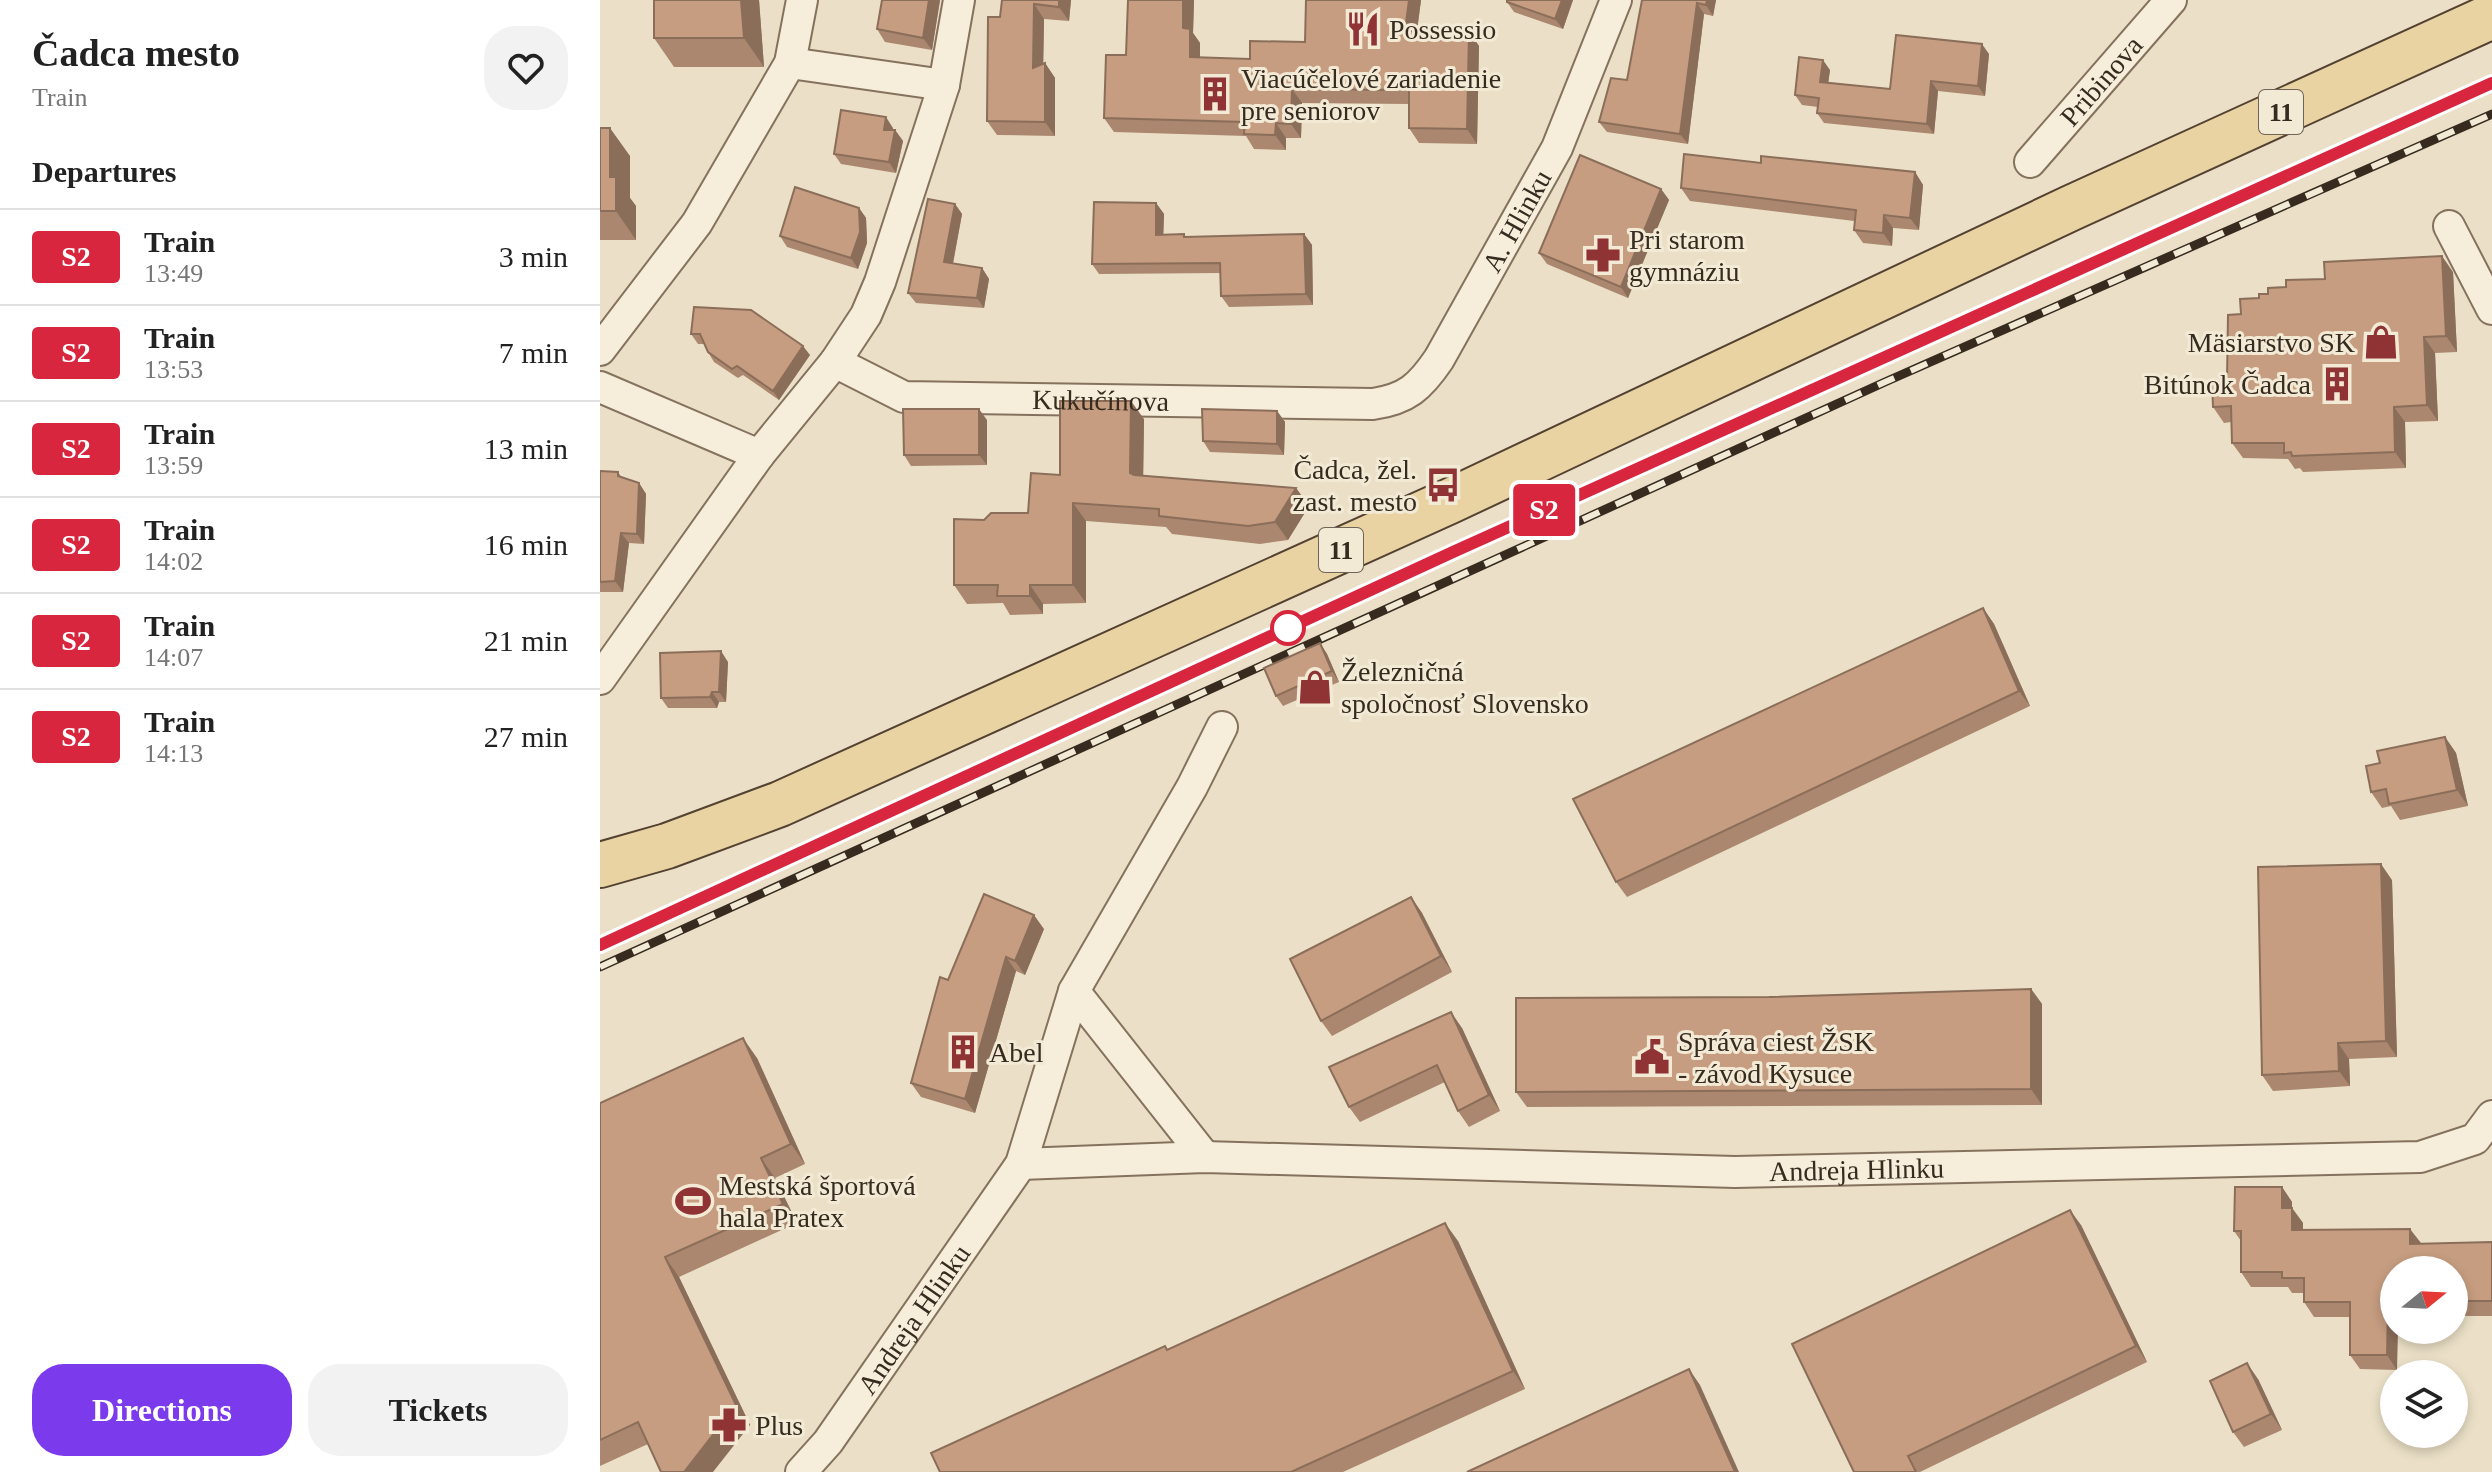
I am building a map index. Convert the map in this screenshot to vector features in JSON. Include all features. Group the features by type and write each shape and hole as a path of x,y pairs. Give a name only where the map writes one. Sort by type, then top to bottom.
{"main road":[{"name":"11","path":"600,865 667,846 780,804 1450,501 2071,208 2492,16"}],"street":[{"path":"600,350 697,223 790,63 802,0"},
{"path":"605,662 759,455 835,362 866,315 880,282 944,85 959,0"},
{"name":"A. Hlinku","path":"1373,404 1392,401 1416,390 1439,359 1557,148 1616,0"},
{"name":"Pribinova","path":"2030,162 2171,0"},
{"path":"790,63 944,85"},
{"path":"2449,226 2492,309"},
{"name":"Kukučínova","path":"835,362 904,397 1373,404"},
{"path":"600,387 759,455"},
{"name":"Andreja Hlinku","path":"801,1472 828,1442 1021,1164 1074,991 1192,787 1222,727"},
{"path":"1074,991 1205,1157"},
{"name":"Andreja Hlinku","path":"1021,1164 1205,1157 1735,1172 2420,1157 2475,1139 2492,1116"}],"building":[{"path":"654,0 741,0 744,38 654,38"},
{"path":"882,0 929,0 923,38 877,29"},
{"path":"1002,0 1059,0 1059,7 1034,4 1033,68 1045,63 1045,122 987,121 988,17 1000,17"},
{"path":"1128,0 1183,0 1183,28 1190,29 1190,57 1250,59 1250,41 1305,42 1306,0 1409,0 1405,31 1469,32 1467,129 1409,128 1409,90 1292,89 1291,124 1276,123 1275,135 1244,134 1245,122 1104,118 1106,55 1126,55"},
{"path":"1507,0 1562,0 1555,19"},
{"path":"1642,0 1707,0 1706,5 1697,3 1680,134 1599,122 1611,78 1627,80"},
{"path":"1896,35 1982,44 1978,86 1931,81 1927,124 1817,113 1819,98 1795,95 1799,57 1823,60 1820,82 1890,89"},
{"path":"841,110 886,117 884,130 895,130 889,162 834,154"},
{"path":"600,128 610,128 610,177 616,177 616,211 600,211"},
{"path":"1684,154 1761,163 1761,156 1915,172 1910,218 1884,215 1883,233 1854,230 1856,210 1681,188"},
{"path":"1580,155 1661,189 1621,287 1539,253"},
{"path":"795,187 859,208 860,232 851,258 780,236"},
{"path":"928,199 955,204 944,262 982,268 977,298 908,293"},
{"path":"1094,202 1156,203 1156,235 1304,234 1306,294 1221,296 1220,263 1092,264"},
{"name":"Bitúnok Čadca","path":"2442,256 2446,336 2424,337 2427,405 2394,407 2395,452 2292,456 2291,452 2284,453 2284,443 2232,443 2231,406 2213,407 2212,382 2227,381 2228,315 2241,314 2240,299 2259,298 2259,294 2268,294 2268,288 2286,287 2286,280 2325,279 2324,262"},
{"path":"694,307 751,310 803,346 773,391 737,366 732,369 708,352 700,334 691,334"},
{"path":"1060,401 1131,401 1130,473 1134,475 1296,488 1275,522 1248,526 1159,516 1159,509 1073,503 1073,585 1030,585 1030,596 997,596 998,585 954,585 954,519 984,520 991,513 1028,513 1031,473 1060,475"},
{"path":"903,409 979,409 979,455 904,455"},
{"path":"1202,409 1277,411 1277,444 1203,441"},
{"path":"600,471 618,472 618,476 639,483 637,534 621,533 615,581 600,582"},
{"path":"1983,608 2019,691 1616,882 1573,799"},
{"path":"1320,643 1332,671 1276,696 1264,668"},
{"path":"721,651 719,692 712,692 710,697 661,698 660,653"},
{"path":"2445,737 2457,790 2389,804 2386,789 2371,792 2366,766 2380,763 2377,751"},
{"path":"2381,864 2386,1041 2338,1043 2339,1071 2262,1075 2258,867"},
{"path":"984,894 1034,915 1015,961 1006,957 965,1099 911,1083 940,977 948,980"},
{"path":"1411,897 1441,956 1321,1021 1290,959"},
{"path":"2031,989 2031,1089 1516,1092 1516,998 1769,997"},
{"path":"1451,1012 1489,1095 1458,1111 1437,1065 1349,1107 1329,1067"},
{"path":"743,1038 791,1144 761,1158 783,1204 665,1257 736,1405 684,1472 661,1472 638,1422 600,1440 600,1103"},
{"path":"2235,1187 2282,1187 2282,1208 2292,1208 2292,1230 2410,1229 2410,1244 2492,1242 2492,1301 2468,1301 2468,1256 2380,1256 2380,1344 2387,1344 2387,1355 2350,1355 2350,1302 2304,1302 2304,1278 2282,1278 2282,1272 2241,1272 2241,1231 2234,1231"},
{"path":"2070,1210 2136,1346 1908,1456 1916,1472 1854,1472 1792,1344"},
{"path":"1445,1223 1513,1371 1291,1472 940,1472 931,1453 1165,1346 1167,1350"},
{"path":"2247,1363 2271,1414 2233,1432 2210,1381"},
{"path":"1689,1369 1735,1472 1467,1472"}],"railway":[{"path":"600,945 1650,462 2492,83"},
{"path":"600,967 1885,382 2492,114"}],"train":[{"name":"S2","path":"600,945 1453,552 2492,83"}],"place":[{"name":"Possessio","path":"1363,29"},
{"name":"Viacúčelové zariadenie pre seniorov","path":"1215,94"},
{"name":"Pri starom gymnáziu","path":"1603,255"},
{"name":"Mäsiarstvo SK","path":"2381,342"},
{"name":"Bitúnok Čadca","path":"2337,384"},
{"name":"Čadca, žel. zast. mesto","path":"1443,485"},
{"name":"Železničná spoločnosť Slovensko","path":"1315,687"},
{"name":"Abel","path":"963,1052"},
{"name":"Správa ciest ŽSK - závod Kysuce","path":"1652,1057"},
{"name":"Mestská športová hala Pratex","path":"693,1201"},
{"name":"Plus","path":"729,1425"}]}
